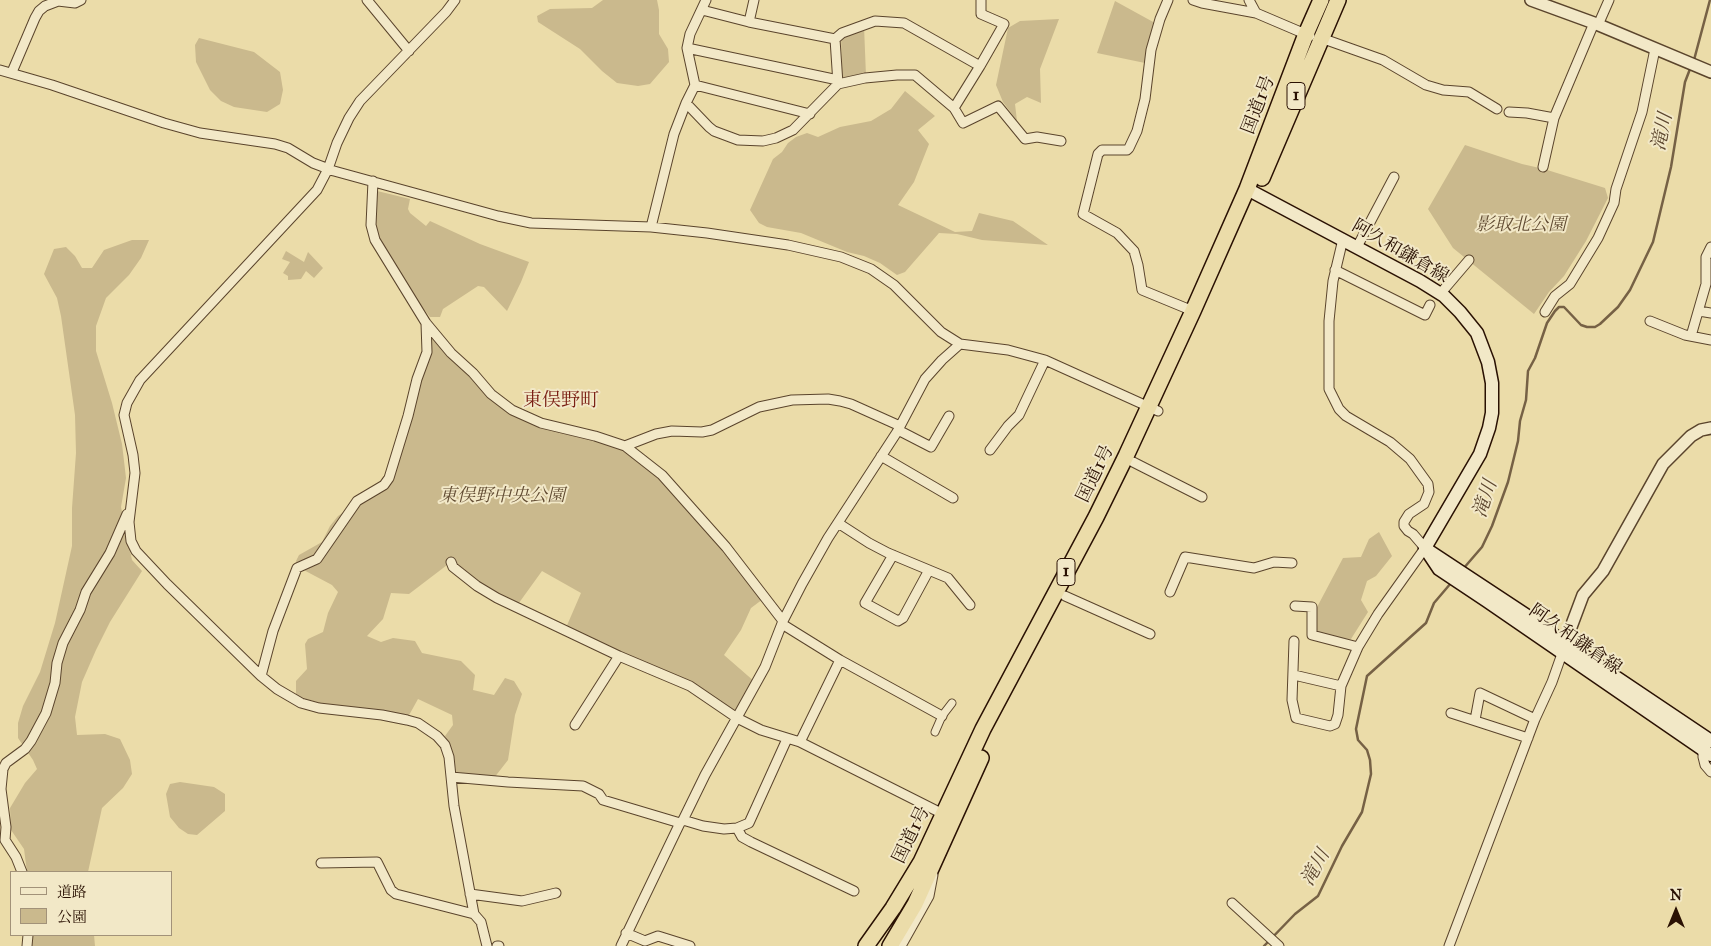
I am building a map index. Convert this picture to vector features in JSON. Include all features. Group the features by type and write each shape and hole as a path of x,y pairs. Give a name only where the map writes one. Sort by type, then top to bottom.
{"highway":[{"name":"国道1号","path":"1316,38 1321,0"},
{"name":"国道1号","path":"866,946 921,862 994,708 1153,409 1251,191 1316,38 1338,0"},
{"name":"国道1号","path":"890,946 915,904 994,730 1105,521 1133,462 1193,312 1251,191"},
{"name":"1","path":"877,946 899,917 932,865"}],"main road":[{"name":"阿久和鎌倉線","path":"1251,191 1420,281 1440,294 1460,312 1477,333 1491,375 1492,413 1489,428 1480,454 1425,548 1526,615 1564,648 1708,749"}],"street":[{"path":"12,72 39,11 45,6 58,1 75,3 81,0"},
{"path":"367,0 409,51"},
{"path":"455,0 446,12 354,108 317,190 140,380 127,402 124,415 135,473 130,532 136,551 261,676 277,689 301,703 319,708 382,715 418,724 438,736 445,745 449,757 454,806 474,914 481,922 487,946"},
{"path":"651,227 674,134 695,85 688,48 690,34 706,0"},
{"path":"749,22 754,0"},
{"path":"954,108 1004,24 981,14 981,0"},
{"path":"1168,0 1151,50 1145,99 1137,131 1127,150 1102,150 1098,154 1083,214 1118,233 1134,251 1142,290 1193,312"},
{"path":"1194,0 1256,13 1316,38 1384,60 1426,85 1443,90 1469,92 1497,109"},
{"path":"1249,0 1256,13"},
{"path":"1531,0 1596,24 1711,72"},
{"path":"1543,167 1554,118 1596,24 1609,0"},
{"path":"702,10 749,22 835,39"},
{"path":"835,39 842,33 875,21 904,23 980,66"},
{"path":"686,103 709,127 738,140 776,138 793,130 838,82 835,39"},
{"path":"688,48 838,82 896,75 915,75 954,108 964,123 998,106 1025,139 1037,137 1061,141"},
{"path":"1545,312 1555,296 1570,284 1598,238 1614,203 1616,190 1642,112 1655,49"},
{"path":"0,70 12,72 164,123 200,133 275,144 288,148 328,169 465,208 532,222 651,227 707,233 788,245 841,258 871,269 894,285 941,332 960,344 1008,350 1045,360 1153,409"},
{"path":"695,85 810,114"},
{"path":"1509,112 1554,118"},
{"path":"1357,247 1394,177"},
{"path":"374,181 372,234 380,250 439,340 473,373 491,394 506,406 541,423 595,436 625,446 670,482 726,547 782,622 840,660 942,716"},
{"path":"1294,641 1292,700 1296,718 1330,726 1335,724 1338,715 1340,686 1358,647 1378,614 1425,548 1408,531 1404,526 1404,522 1409,514 1424,504 1429,492 1428,484 1410,459 1390,442 1346,416 1329,389 1329,321 1342,239"},
{"path":"1691,336 1706,284 1706,257 1711,247"},
{"path":"1440,294 1470,260"},
{"path":"1336,270 1425,315 1430,305"},
{"path":"1699,311 1711,313"},
{"path":"1650,321 1691,336 1711,340"},
{"path":"261,676 273,630 296,568 317,559 357,501 384,485 389,478 417,379 427,352 426,322"},
{"path":"621,946 705,775 765,667 782,622 802,584 838,523 899,428 931,371 960,344"},
{"path":"990,450 1019,415 1045,360"},
{"path":"625,446 656,434 672,431 702,432 712,430 759,407 792,400 828,399 851,404 931,446 949,416"},
{"path":"1449,946 1528,738 1552,682 1583,594 1603,571 1663,464 1692,436 1701,430 1711,428"},
{"path":"881,456 953,498"},
{"path":"1133,462 1202,497"},
{"path":"22,871 16,857 5,840 6,827 1,789 3,769 6,763 25,749 46,713 55,683 57,663 63,643 80,610 86,592 110,553 124,522 133,494"},
{"path":"838,523 869,543 942,575 952,582 970,606"},
{"path":"893,555 865,603 898,621 903,618 929,570"},
{"path":"1170,592 1185,557 1254,568 1274,562 1292,563"},
{"path":"452,562 453,567 476,586 497,598 619,656 690,686 737,718 761,730 800,742 943,814"},
{"path":"1065,596 1150,634"},
{"path":"1295,606 1312,607 1312,635 1358,647"},
{"path":"575,725 619,656"},
{"path":"800,742 840,660"},
{"path":"1294,675 1340,686"},
{"path":"1475,720 1480,692 1536,719"},
{"path":"935,732 942,716 952,703"},
{"path":"1451,713 1528,738"},
{"path":"451,777 583,786 599,794 603,800 681,822 724,829 737,828 749,824 787,739"},
{"path":"1708,749 1702,757 1705,765 1711,772"},
{"path":"737,828 742,836 751,842 854,891"},
{"path":"321,863 377,862 391,890 396,894 474,914"},
{"path":"901,946 929,896 933,876 932,865"},
{"path":"470,894 522,901 556,893"},
{"path":"1232,903 1275,943"},
{"path":"626,933 645,941 658,936 690,946"}],"green space":[{"path":"603,0 657,0 659,34 668,49 669,62 650,84 638,86 617,83 580,49 538,22 537,16 550,9 592,8"},
{"path":"1115,1 1155,23 1145,63 1097,53"},
{"path":"1059,19 1040,69 1041,103 1027,97 1015,104 1017,121 1003,102 996,85 1008,28 1020,21"},
{"path":"864,26 866,76 847,79 842,77 841,37"},
{"path":"199,38 254,52 280,72 283,90 280,104 267,112 234,107 221,101 210,90 196,62 195,45"},
{"path":"905,91 935,116 918,130 929,144 914,182 898,205 955,232 972,231 979,213 1013,221 1048,245 982,240 957,234 939,233 905,272 897,275 880,263 864,256 847,252 801,233 767,227 759,223 750,210 773,159 782,152 788,143 796,137 807,133 818,137 840,127 871,121 891,109"},
{"name":"影取北公園","path":"1465,145 1605,188 1608,198 1586,241 1564,276 1549,292 1534,314 1453,248 1428,209"},
{"path":"373,190 410,199 408,209 410,213 426,226 430,221 480,244 529,262 507,311 484,287 478,286 443,309 440,317 430,317 396,274 371,225"},
{"path":"132,240 149,240 141,258 129,275 106,298 96,326 96,351 122,444 126,478 121,507 132,560 142,571 110,622 96,650 82,682 75,717 77,735 105,734 120,739 130,760 132,774 123,788 102,808 88,871 27,871 24,849 11,830 10,808 25,783 37,769 18,738 18,723 23,706 40,672 55,623 72,546 72,508 76,453 75,415 61,316 57,298 44,274 54,249 66,247 75,256 82,268 92,268 104,250"},
{"path":"286,251 304,262 308,252 323,268 314,278 306,271 301,279 288,280 288,276 283,273 290,262 282,259"},
{"name":"東俣野中央公園","path":"426,323 512,410 625,446 670,482 763,599 751,608 741,630 724,655 755,682 737,718 718,704 565,630 581,593 542,571 516,607 497,598 451,562 409,594 391,593 383,619 367,636 381,642 393,638 415,641 422,653 461,661 475,675 473,690 494,695 505,678 514,681 522,694 515,715 508,760 494,778 456,772 453,754 445,736 453,725 452,715 418,699 408,717 389,711 320,703 296,696 296,681 307,669 305,644 308,639 323,632 328,613 338,592 332,585 298,567 296,561 299,555 322,542 330,526 338,516 384,485 427,352"},
{"path":"1379,532 1392,556 1376,576 1367,581 1361,600 1368,612 1351,639 1333,638 1315,633 1315,611 1343,558 1361,557 1369,539"},
{"path":"180,782 214,787 225,794 225,811 197,835 188,834 179,828 170,817 166,794 170,784"},
{"path":"30,936 94,936 95,946 28,946"}],"waterway":[{"name":"滝川","path":"1694,60 1710,0"},
{"name":"滝川","path":"1463,569 1482,547 1508,482 1526,400 1528,371 1535,358 1547,323 1559,307 1564,307 1581,325 1595,327 1600,324 1618,307 1630,290 1653,242 1671,167 1685,82 1690,69"},
{"name":"滝川","path":"1264,946 1295,914 1318,896 1342,846 1362,812 1371,774 1370,760 1367,750 1358,740 1356,729 1367,676 1426,623 1434,603 1451,583"}],"district":[{"name":"東俣野町","path":"561,401"}]}
